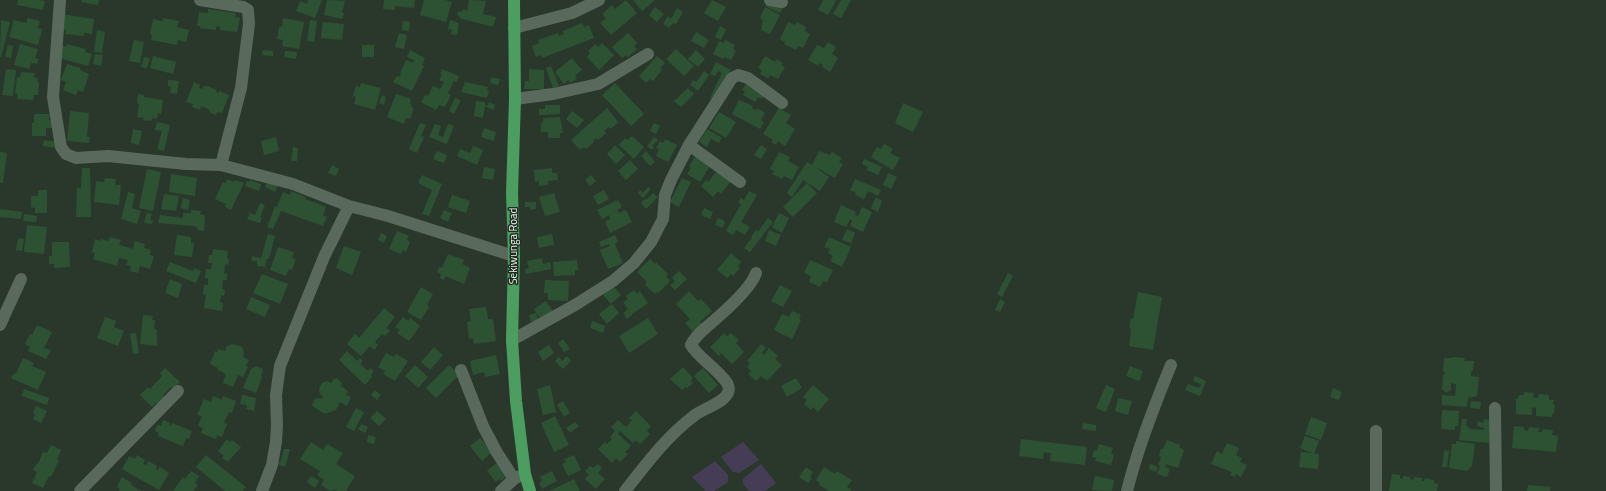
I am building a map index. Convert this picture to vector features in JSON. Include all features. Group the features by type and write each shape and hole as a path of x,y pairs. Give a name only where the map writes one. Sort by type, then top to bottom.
{"main road":[{"name":"Sekiwunga Road","path":"514,0 512,185 514,256 512,340 519,476 530,491"}],"street":[{"path":"60,0 53,97 61,147 66,154 76,158 108,156 186,164 221,165 293,184 349,206 388,216 514,256"},
{"path":"200,0 243,7 248,10 249,24 241,88 221,165"},
{"path":"514,28 572,13 599,0"},
{"path":"770,0 782,2"},
{"path":"514,99 553,94 598,84 648,54"},
{"path":"512,340 575,305 612,281 634,263 651,242 663,220 666,195 671,180 689,146 732,78 738,75 748,78 782,103"},
{"path":"689,146 740,182"},
{"path":"262,491 272,465 276,442 276,395 280,366 324,257 349,206"},
{"path":"625,491 666,439 699,411 717,404 725,397 729,390 728,384 714,367 694,350 691,344 694,338 720,316 754,281 756,273"},
{"path":"0,324 21,279"},
{"path":"1127,491 1151,413 1171,365"},
{"path":"461,370 483,426 496,451 519,476 501,491"},
{"path":"80,491 178,391"},
{"path":"1495,408 1496,491"},
{"path":"1376,431 1376,491"}],"shaded area":[{"path":"743,442 759,460 739,473 733,472 721,457"},
{"path":"715,461 728,475 728,482 714,491 706,491 692,477"},
{"path":"761,464 776,483 765,491 749,491 743,484 743,479"}],"building":[{"path":"18,0 45,1 43,10 17,5"},
{"path":"82,0 99,0 98,5 81,2"},
{"path":"308,0 322,0 315,18 296,11 300,1 307,4"},
{"path":"327,0 345,1 342,19 324,15"},
{"path":"384,0 415,0 414,8 395,6 395,10 383,9"},
{"path":"424,0 445,0 452,2 446,22 420,15"},
{"path":"469,0 486,1 483,14 496,17 493,27 459,18 460,16 457,15 459,11 462,12 463,9 467,11"},
{"path":"626,0 637,13 611,35 600,23 606,18 602,14 612,5 615,9"},
{"path":"633,0 655,0 642,11"},
{"path":"712,0 726,7 718,21 704,13"},
{"path":"823,0 836,0 828,15 818,10"},
{"path":"841,0 851,0 841,18 833,14"},
{"path":"767,1 783,8 780,13 765,6"},
{"path":"655,7 664,14 657,22 649,15"},
{"path":"765,7 780,15 770,34 761,30 763,20 760,18"},
{"path":"677,8 683,12 676,24 673,23 669,28 663,24 668,16 671,19"},
{"path":"208,9 236,13 235,17 240,18 237,32 220,30 220,27 216,26 216,30 200,28 200,26 197,26 199,12 208,13"},
{"path":"61,14 94,19 92,34 84,33 84,36 65,34 66,30 59,29"},
{"path":"28,18 40,21 38,28 42,29 38,45 9,37 14,20 26,23"},
{"path":"163,18 179,21 177,27 189,30 186,42 178,40 177,45 151,40 152,35 150,34 153,19 162,21"},
{"path":"283,18 304,22 299,49 282,46 283,40 277,39 279,27 282,27"},
{"path":"1,20 10,22 0,57"},
{"path":"310,20 317,21 314,42 307,41"},
{"path":"450,20 459,23 457,35 451,34 452,30 448,29"},
{"path":"403,21 410,22 409,31 402,30"},
{"path":"323,22 344,24 342,40 321,38"},
{"path":"788,22 795,25 797,22 806,27 805,31 810,34 803,48 798,46 796,50 784,44 785,42 780,39"},
{"path":"582,23 584,27 589,25 594,38 542,58 541,55 536,57 532,46 539,43 538,40 558,33 559,36 564,34 563,31"},
{"path":"720,26 726,29 721,40 715,37"},
{"path":"97,30 105,32 102,53 94,52"},
{"path":"696,32 709,40 704,48 691,41"},
{"path":"399,33 407,35 404,49 395,47"},
{"path":"628,33 637,43 634,46 637,49 628,57 626,55 622,58 612,47"},
{"path":"134,40 144,42 140,63 129,61"},
{"path":"725,40 735,45 733,49 736,51 731,60 724,57 723,59 713,54 719,41 724,43"},
{"path":"828,42 836,47 832,54 838,58 830,72 822,67 823,65 819,63 818,66 808,60 817,45 824,48"},
{"path":"602,43 614,55 599,70 587,57 590,53 588,51 595,44 598,47"},
{"path":"20,44 38,49 35,58 39,59 37,64 31,63 29,69 14,65"},
{"path":"67,44 86,49 85,52 92,54 88,66 59,58 62,45 66,47"},
{"path":"8,45 13,46 11,58 5,57"},
{"path":"362,45 374,45 374,57 362,57"},
{"path":"676,49 694,66 684,76 666,59"},
{"path":"263,50 273,51 273,56 262,55"},
{"path":"410,50 425,58 422,65 424,66 412,91 393,82 397,76 400,77 400,73 406,60 413,63 414,60 407,57"},
{"path":"696,50 705,59 698,67 688,59"},
{"path":"285,51 297,52 296,59 284,57"},
{"path":"95,54 103,55 101,66 93,64"},
{"path":"153,56 176,62 173,74 150,68"},
{"path":"657,56 665,63 660,68 662,70 653,81 650,79 646,83 639,76"},
{"path":"765,56 775,62 776,59 783,63 781,65 785,67 778,79 770,75 768,78 760,74 762,70 758,68"},
{"path":"144,57 150,58 147,68 141,67"},
{"path":"572,58 582,70 575,76 577,78 571,83 568,80 564,84 555,72"},
{"path":"716,62 731,70 715,101 710,98 722,73 718,71 715,76 710,74"},
{"path":"67,64 80,68 80,70 89,74 83,92 78,90 76,95 63,90 66,82 61,80"},
{"path":"551,66 559,86 553,88 546,68"},
{"path":"6,69 16,70 13,96 2,95"},
{"path":"442,69 459,76 457,82 454,81 448,93 451,95 445,107 439,105 436,110 421,102 425,95 428,96 433,86 440,89 444,82 439,80 442,75 440,74"},
{"path":"529,69 544,70 544,89 524,89 525,81 529,81"},
{"path":"704,71 709,75 698,91 690,85 693,80 696,82"},
{"path":"21,72 35,73 34,78 38,78 38,95 34,95 33,100 17,99 18,94 15,93 17,77 20,77"},
{"path":"491,77 500,79 498,85 490,83"},
{"path":"168,80 179,81 177,94 170,93 171,87 168,86"},
{"path":"194,82 200,85 199,88 202,89 204,86 207,86 217,90 216,92 219,93 219,91 229,95 222,113 217,112 216,115 209,112 210,110 201,106 200,110 192,107 193,104 186,102"},
{"path":"465,82 488,87 487,90 489,91 487,98 461,92"},
{"path":"747,82 764,96 762,99 758,97 755,102 743,95 745,92 742,90"},
{"path":"361,83 381,88 375,110 354,104 356,97 353,96 356,86 360,87"},
{"path":"615,83 644,114 631,126 602,95"},
{"path":"688,88 694,94 681,107 674,101"},
{"path":"138,94 144,95 144,97 163,100 161,114 158,113 157,119 152,118 151,121 143,120 144,118 137,117 139,104 137,103"},
{"path":"396,94 411,99 411,107 414,108 410,119 406,118 404,124 387,117"},
{"path":"382,95 386,97 384,105 379,103"},
{"path":"455,98 461,100 454,114 449,111"},
{"path":"739,100 753,106 752,108 756,111 757,108 765,113 761,120 764,122 760,129 732,114"},
{"path":"476,101 485,102 485,105 488,106 489,102 495,105 493,110 485,106 483,118 474,116"},
{"path":"903,103 923,112 913,132 895,123"},
{"path":"545,105 560,105 560,114 539,115 539,109 545,109"},
{"path":"607,108 618,122 611,129 609,127 604,131 606,133 598,140 596,138 593,141 594,142 586,149 584,147 580,150 571,140"},
{"path":"779,108 791,115 786,123 795,129 785,146 778,141 776,145 771,142 773,140 763,134"},
{"path":"70,111 89,113 87,137 90,137 89,143 67,141"},
{"path":"572,111 584,120 577,128 566,119"},
{"path":"719,112 736,122 726,138 709,128"},
{"path":"34,114 49,114 49,120 53,120 53,128 46,128 46,136 32,136"},
{"path":"560,117 563,133 560,133 560,138 548,138 548,132 541,132 541,123 543,123 543,118"},
{"path":"157,122 170,125 164,151 157,149 162,131 155,130"},
{"path":"420,123 426,125 421,136 424,137 417,153 409,149"},
{"path":"654,123 660,126 656,134 650,131"},
{"path":"435,124 441,126 438,135 443,137 448,124 454,126 447,144 429,137"},
{"path":"484,128 496,132 494,141 481,137"},
{"path":"133,129 142,131 139,145 131,143"},
{"path":"707,129 722,138 719,143 711,139 707,147 699,142"},
{"path":"632,136 644,147 634,159 619,145 625,138 628,140"},
{"path":"276,137 279,151 264,155 261,141"},
{"path":"654,137 658,140 652,146 654,147 652,150 647,146"},
{"path":"665,139 677,145 668,162 656,156 659,149 656,148 660,141 663,143"},
{"path":"44,140 57,142 56,148 43,146"},
{"path":"884,144 893,149 890,153 900,158 893,170 871,157 877,147 881,149"},
{"path":"615,145 625,155 616,164 607,154"},
{"path":"761,145 767,149 761,159 754,155"},
{"path":"473,146 483,150 477,165 457,156 460,149 470,153"},
{"path":"293,147 298,148 297,161 291,161"},
{"path":"437,151 447,155 444,163 433,159"},
{"path":"646,151 655,162 650,166 641,156"},
{"path":"819,151 830,155 832,152 842,158 839,162 843,164 835,178 814,166 829,177 820,191 803,180 792,197 787,193 807,162 812,165"},
{"path":"0,152 7,153 3,183 0,183"},
{"path":"779,152 790,157 788,161 799,167 792,180 784,176 782,179 772,174 774,171 770,169"},
{"path":"697,154 712,163 700,182 687,174 691,168 689,166"},
{"path":"864,159 882,167 878,175 867,170 868,167 862,164"},
{"path":"630,160 638,169 626,180 618,171"},
{"path":"332,165 339,169 336,176 328,173"},
{"path":"484,167 495,169 493,180 482,178"},
{"path":"82,168 90,168 91,217 76,217 77,188 81,188"},
{"path":"552,168 552,173 557,173 558,180 548,181 548,185 539,186 539,181 535,182 534,170"},
{"path":"147,169 161,172 153,211 139,208"},
{"path":"718,170 731,181 721,194 718,191 713,197 701,186 706,180 708,182"},
{"path":"888,173 897,177 891,189 883,185"},
{"path":"171,174 197,178 195,196 169,192"},
{"path":"422,175 442,184 429,216 422,214 432,190 418,183"},
{"path":"591,175 596,181 590,186 585,180"},
{"path":"105,178 116,179 115,185 121,185 119,205 94,202 96,181 104,182"},
{"path":"682,178 691,182 679,207 670,202"},
{"path":"227,179 234,182 235,180 244,183 231,210 225,207 226,204 215,199 223,182 226,183"},
{"path":"855,179 881,190 878,196 868,191 864,199 855,195 856,193 850,190"},
{"path":"250,180 261,184 259,191 245,186 247,181 249,182"},
{"path":"268,180 278,185 275,192 265,187"},
{"path":"807,183 817,193 793,217 783,207"},
{"path":"648,187 651,189 643,198 638,193 640,190 643,193"},
{"path":"38,190 47,190 47,213 35,213 35,208 31,207 31,196 38,196"},
{"path":"604,190 609,199 598,205 593,196"},
{"path":"291,191 306,197 305,199 326,207 323,215 327,217 323,226 281,211 273,229 267,227 275,206 277,207 283,192 290,195"},
{"path":"749,191 757,195 741,222 750,227 745,235 736,230 733,235 726,231 741,204 738,203 741,198 744,200"},
{"path":"128,192 135,194 132,208 141,211 137,224 121,219"},
{"path":"554,193 560,212 545,216 539,197"},
{"path":"653,193 658,197 646,209 641,203"},
{"path":"164,194 179,196 176,211 161,209"},
{"path":"452,195 470,201 466,213 448,207"},
{"path":"876,197 882,201 878,212 871,208"},
{"path":"183,198 190,200 188,210 181,208"},
{"path":"618,200 622,207 617,210 619,213 626,210 632,222 610,233 605,222 610,219 609,215 602,219 597,210"},
{"path":"525,202 536,202 536,209 530,210 530,207 525,207"},
{"path":"260,203 265,205 260,217 262,217 260,223 247,219 250,213 255,215"},
{"path":"841,205 856,212 855,215 858,216 862,207 872,212 863,232 850,226 852,221 850,219 846,227 834,222"},
{"path":"704,208 713,212 710,219 701,215"},
{"path":"0,209 22,212 21,219 0,217"},
{"path":"191,210 201,211 200,214 205,215 204,231 197,230 194,226 158,223 160,215 183,218 183,213 191,213"},
{"path":"444,210 452,213 448,222 440,218"},
{"path":"147,213 152,214 150,220 153,220 152,224 144,223"},
{"path":"779,213 789,218 782,233 772,227"},
{"path":"24,214 37,216 36,222 23,221"},
{"path":"718,218 725,221 723,228 715,225"},
{"path":"768,218 773,222 750,252 744,248 756,230 758,232"},
{"path":"27,225 47,227 44,254 24,252"},
{"path":"847,229 855,233 851,243 842,240"},
{"path":"769,230 781,235 776,246 765,241"},
{"path":"397,231 409,236 407,240 410,242 406,252 403,250 401,254 389,249"},
{"path":"381,233 387,236 384,243 378,240"},
{"path":"268,234 275,236 269,259 267,259 265,267 257,266 257,262 251,260 252,256 261,258"},
{"path":"552,234 554,245 539,248 537,237"},
{"path":"177,235 191,237 191,243 194,243 192,257 174,255"},
{"path":"615,235 618,242 615,244 623,263 608,269 600,250 610,246 609,244 601,247 599,242"},
{"path":"110,237 121,240 119,245 133,249 135,241 145,244 144,248 151,250 150,255 154,256 150,269 140,266 138,273 130,271 131,266 126,265 128,260 119,258 117,266 93,259 95,253 92,252 95,239 100,241 101,239 108,241"},
{"path":"829,237 851,247 842,267 830,261 833,256 828,253 830,249 824,247"},
{"path":"18,238 24,239 22,251 16,250"},
{"path":"52,242 69,242 70,267 54,268 54,264 49,264 49,256 52,256"},
{"path":"344,246 361,252 352,275 336,268"},
{"path":"278,247 294,252 292,258 296,259 292,270 289,269 286,276 270,270"},
{"path":"213,249 228,251 228,265 225,264 224,273 227,274 227,280 223,280 222,289 225,290 224,296 221,295 220,302 223,303 222,311 204,308 206,295 203,294 204,285 208,285 208,278 205,278 206,269 211,269 212,263 208,263 209,255 212,255"},
{"path":"731,253 741,262 738,266 740,268 733,276 731,274 727,278 717,270"},
{"path":"448,254 464,260 462,264 470,268 464,284 445,276 444,280 440,278 441,274 437,272 439,267 442,268"},
{"path":"542,258 543,264 550,262 551,269 526,274 525,269 529,268 527,261"},
{"path":"650,259 655,264 656,262 668,274 666,276 670,281 658,293 657,292 655,294 645,285 647,282 637,272"},
{"path":"577,260 578,270 575,270 575,275 554,276 553,262"},
{"path":"810,260 833,270 827,282 823,281 820,287 809,282 811,276 804,273"},
{"path":"170,262 193,271 194,268 201,271 196,283 166,271"},
{"path":"679,271 687,279 675,290 670,285 675,281 672,278"},
{"path":"1008,273 1013,276 1002,297 997,294"},
{"path":"262,274 288,284 280,304 253,293"},
{"path":"170,279 182,284 178,298 165,293"},
{"path":"545,280 569,281 568,301 548,300 548,293 544,293"},
{"path":"780,285 792,291 783,307 771,301"},
{"path":"613,286 621,295 611,304 603,295"},
{"path":"421,287 433,294 427,305 429,307 421,320 407,312"},
{"path":"634,290 637,294 640,291 648,303 627,319 623,313 628,309 623,302 628,299 626,296"},
{"path":"689,291 698,301 701,299 712,311 700,322 702,324 693,332 685,323 690,319 676,304"},
{"path":"1138,292 1162,297 1153,350 1129,346 1131,329 1129,328 1131,318 1133,319"},
{"path":"251,297 270,305 265,317 246,309"},
{"path":"1000,299 1005,302 1000,312 995,310"},
{"path":"546,301 553,311 541,319 534,309"},
{"path":"612,304 619,313 607,324 599,314"},
{"path":"486,307 488,319 493,319 496,341 474,344 473,338 469,339 467,322 471,321 469,309"},
{"path":"384,308 395,317 386,328 390,331 385,336 382,334 375,342 378,345 374,350 370,346 361,356 347,344 355,334 359,338"},
{"path":"792,311 801,315 799,319 801,320 792,339 774,330 782,314 789,317"},
{"path":"536,313 538,320 531,322 529,315"},
{"path":"143,315 153,316 152,320 155,320 154,329 157,330 157,346 140,344"},
{"path":"105,317 116,321 114,327 124,331 118,346 97,338"},
{"path":"403,317 408,321 410,318 420,326 409,341 397,333 400,330 395,327"},
{"path":"648,318 658,334 629,353 619,336"},
{"path":"592,321 605,326 603,333 590,328"},
{"path":"37,325 52,332 44,348 51,350 46,359 28,351 30,347 25,344"},
{"path":"136,333 139,353 133,354 130,334"},
{"path":"724,333 727,336 731,333 739,340 736,343 744,352 732,364 721,353 719,356 710,347"},
{"path":"563,339 570,349 564,352 558,343"},
{"path":"233,344 242,347 244,353 243,357 249,360 246,366 248,367 243,377 238,375 233,387 223,383 226,374 210,364 215,351 217,352 218,349 225,351 227,346"},
{"path":"761,344 766,348 762,353 764,355 769,348 778,356 775,359 782,365 767,381 761,376 756,381 748,374 751,371 747,367 750,363 747,361"},
{"path":"549,345 554,353 543,361 538,352"},
{"path":"434,347 443,355 430,370 421,362"},
{"path":"347,351 357,361 360,358 363,361 360,364 368,371 370,368 374,371 371,375 372,377 365,385 339,360"},
{"path":"386,353 394,357 396,354 408,361 395,381 383,374 385,371 378,367"},
{"path":"496,355 500,374 485,377 484,372 473,375 470,361"},
{"path":"567,356 571,361 563,369 555,361 559,357 562,361"},
{"path":"23,358 34,363 32,366 46,372 38,390 11,378 14,373 16,374"},
{"path":"1444,358 1465,358 1464,361 1474,361 1471,376 1479,377 1477,396 1468,398 1467,407 1442,405 1442,395 1455,396 1456,384 1451,383 1451,390 1446,393 1442,389 1443,376 1445,372 1443,371"},
{"path":"415,365 428,377 418,388 405,376"},
{"path":"449,365 459,375 436,398 426,388"},
{"path":"256,366 263,369 262,377 256,393 243,388 251,369"},
{"path":"1130,366 1143,371 1139,381 1126,376"},
{"path":"683,367 693,378 691,380 693,383 682,390 670,379"},
{"path":"165,368 180,382 173,389 171,387 163,395 165,398 158,405 156,403 152,407 140,395 148,387 150,389 162,376 160,373"},
{"path":"703,368 718,385 709,393 694,376"},
{"path":"1195,376 1206,381 1200,396 1185,390 1188,384 1199,388 1201,384 1193,381"},
{"path":"337,378 342,383 341,386 348,391 346,395 351,397 347,406 340,402 336,410 325,414 312,405 315,399 322,399 323,396 320,394 319,389 322,383 327,381 332,383 333,379"},
{"path":"796,378 802,388 787,397 781,386"},
{"path":"550,385 556,412 543,415 537,389"},
{"path":"813,385 829,399 818,412 813,407 811,410 804,404 807,400 803,397"},
{"path":"1106,385 1115,389 1106,412 1096,408"},
{"path":"1333,388 1342,392 1339,400 1330,397"},
{"path":"24,389 49,398 47,405 22,396"},
{"path":"375,390 381,395 377,400 371,395"},
{"path":"1524,392 1534,393 1533,397 1538,398 1539,394 1549,395 1549,400 1554,400 1553,404 1555,405 1554,414 1552,413 1552,417 1536,416 1536,408 1532,407 1532,415 1516,414 1516,398 1518,399 1519,395 1524,395"},
{"path":"242,395 256,398 254,411 246,409 247,405 240,404"},
{"path":"213,396 222,400 223,396 236,401 232,413 229,412 224,423 227,424 222,437 217,435 216,439 201,433 203,428 198,426 202,416 197,415 204,399 211,402"},
{"path":"1118,398 1132,401 1128,415 1115,411"},
{"path":"563,401 570,413 564,417 557,405"},
{"path":"1471,401 1481,402 1480,409 1470,408"},
{"path":"36,406 47,411 41,423 33,419 35,414 33,413"},
{"path":"356,408 364,412 354,431 346,427"},
{"path":"1442,410 1459,411 1458,426 1455,426 1455,430 1441,429"},
{"path":"377,411 386,419 379,426 370,418"},
{"path":"636,411 651,426 647,431 650,434 640,444 636,440 633,443 620,431 618,434 631,446 625,452 628,454 620,462 616,458 612,463 598,449 605,442 607,444 612,439 610,437 615,431 611,427 618,420 626,427 632,420 629,418"},
{"path":"555,416 569,445 554,452 541,423"},
{"path":"1311,417 1327,423 1321,440 1305,434"},
{"path":"1462,419 1467,419 1466,425 1470,429 1484,430 1484,428 1477,426 1478,421 1483,423 1484,419 1491,420 1489,443 1459,440"},
{"path":"163,420 170,423 169,425 171,426 172,423 192,431 189,439 186,438 183,446 158,436 159,433 155,431 157,425 161,426"},
{"path":"575,422 579,426 570,433 566,428"},
{"path":"1083,423 1096,425 1096,431 1082,429"},
{"path":"361,424 368,427 365,433 358,429"},
{"path":"1514,426 1524,427 1524,430 1528,431 1529,427 1539,428 1538,432 1542,432 1543,429 1553,430 1552,435 1558,436 1556,452 1512,448"},
{"path":"368,435 376,437 374,444 367,442"},
{"path":"1305,436 1319,441 1314,454 1300,448"},
{"path":"480,438 492,452 482,461 470,446"},
{"path":"227,439 230,442 232,440 241,447 228,462 222,458 224,456 218,451"},
{"path":"1021,439 1087,447 1085,465 1050,461 1051,453 1044,452 1043,459 1019,456"},
{"path":"1167,440 1180,445 1179,447 1184,450 1178,468 1166,464 1165,467 1170,469 1167,477 1157,474 1160,466 1158,465 1161,457 1159,456 1161,449 1163,449"},
{"path":"1456,441 1475,444 1472,466 1467,471 1449,468 1452,444 1456,444"},
{"path":"311,442 323,450 327,444 343,453 336,464 355,476 346,491 337,491 334,489 330,491 321,485 324,480 317,475 320,471 300,459"},
{"path":"1227,443 1239,448 1236,455 1242,458 1240,462 1247,465 1241,477 1236,474 1234,477 1230,475 1232,472 1211,464 1217,451 1222,454"},
{"path":"1099,444 1113,448 1111,454 1114,455 1111,465 1095,461 1096,458 1092,457 1094,450 1097,451"},
{"path":"51,445 61,450 57,460 59,460 51,477 49,476 43,488 32,483 37,472 33,470 37,463 38,464 43,452 47,453"},
{"path":"284,449 290,449 284,467 278,464 281,460"},
{"path":"1444,450 1449,451 1447,467 1442,467"},
{"path":"1301,452 1319,454 1318,469 1299,467"},
{"path":"137,455 145,460 143,464 146,465 149,461 157,466 156,469 158,470 160,467 169,473 159,490 122,469 129,456 135,459"},
{"path":"206,455 246,487 242,491 225,491 196,467"},
{"path":"574,455 581,470 568,476 562,464 566,462 564,459"},
{"path":"499,461 509,474 501,481 500,479 496,482 487,471"},
{"path":"598,464 602,468 598,473 605,479 596,489 585,479 589,474 585,471 590,466 593,468"},
{"path":"1150,464 1158,467 1156,472 1149,469"},
{"path":"806,467 813,472 810,477 812,478 808,483 799,477"},
{"path":"824,467 835,474 837,471 852,480 847,487 852,490 829,491 819,485 820,483 816,480"},
{"path":"191,471 199,476 195,483 198,485 193,491 173,491 183,477 185,479"},
{"path":"552,471 557,481 542,489 539,483 542,481 540,477"},
{"path":"1392,474 1400,475 1400,478 1403,479 1403,476 1410,477 1410,479 1414,480 1414,477 1422,478 1422,481 1424,481 1425,478 1434,480 1434,483 1438,484 1437,491 1389,491"},
{"path":"311,476 319,481 315,488 307,482"},
{"path":"1095,476 1114,480 1112,491 1092,490"},
{"path":"122,477 132,483 131,485 142,491 119,491 120,489 117,487"},
{"path":"574,479 580,491 549,491"},
{"path":"1528,485 1551,487 1550,491 1527,491"}]}
